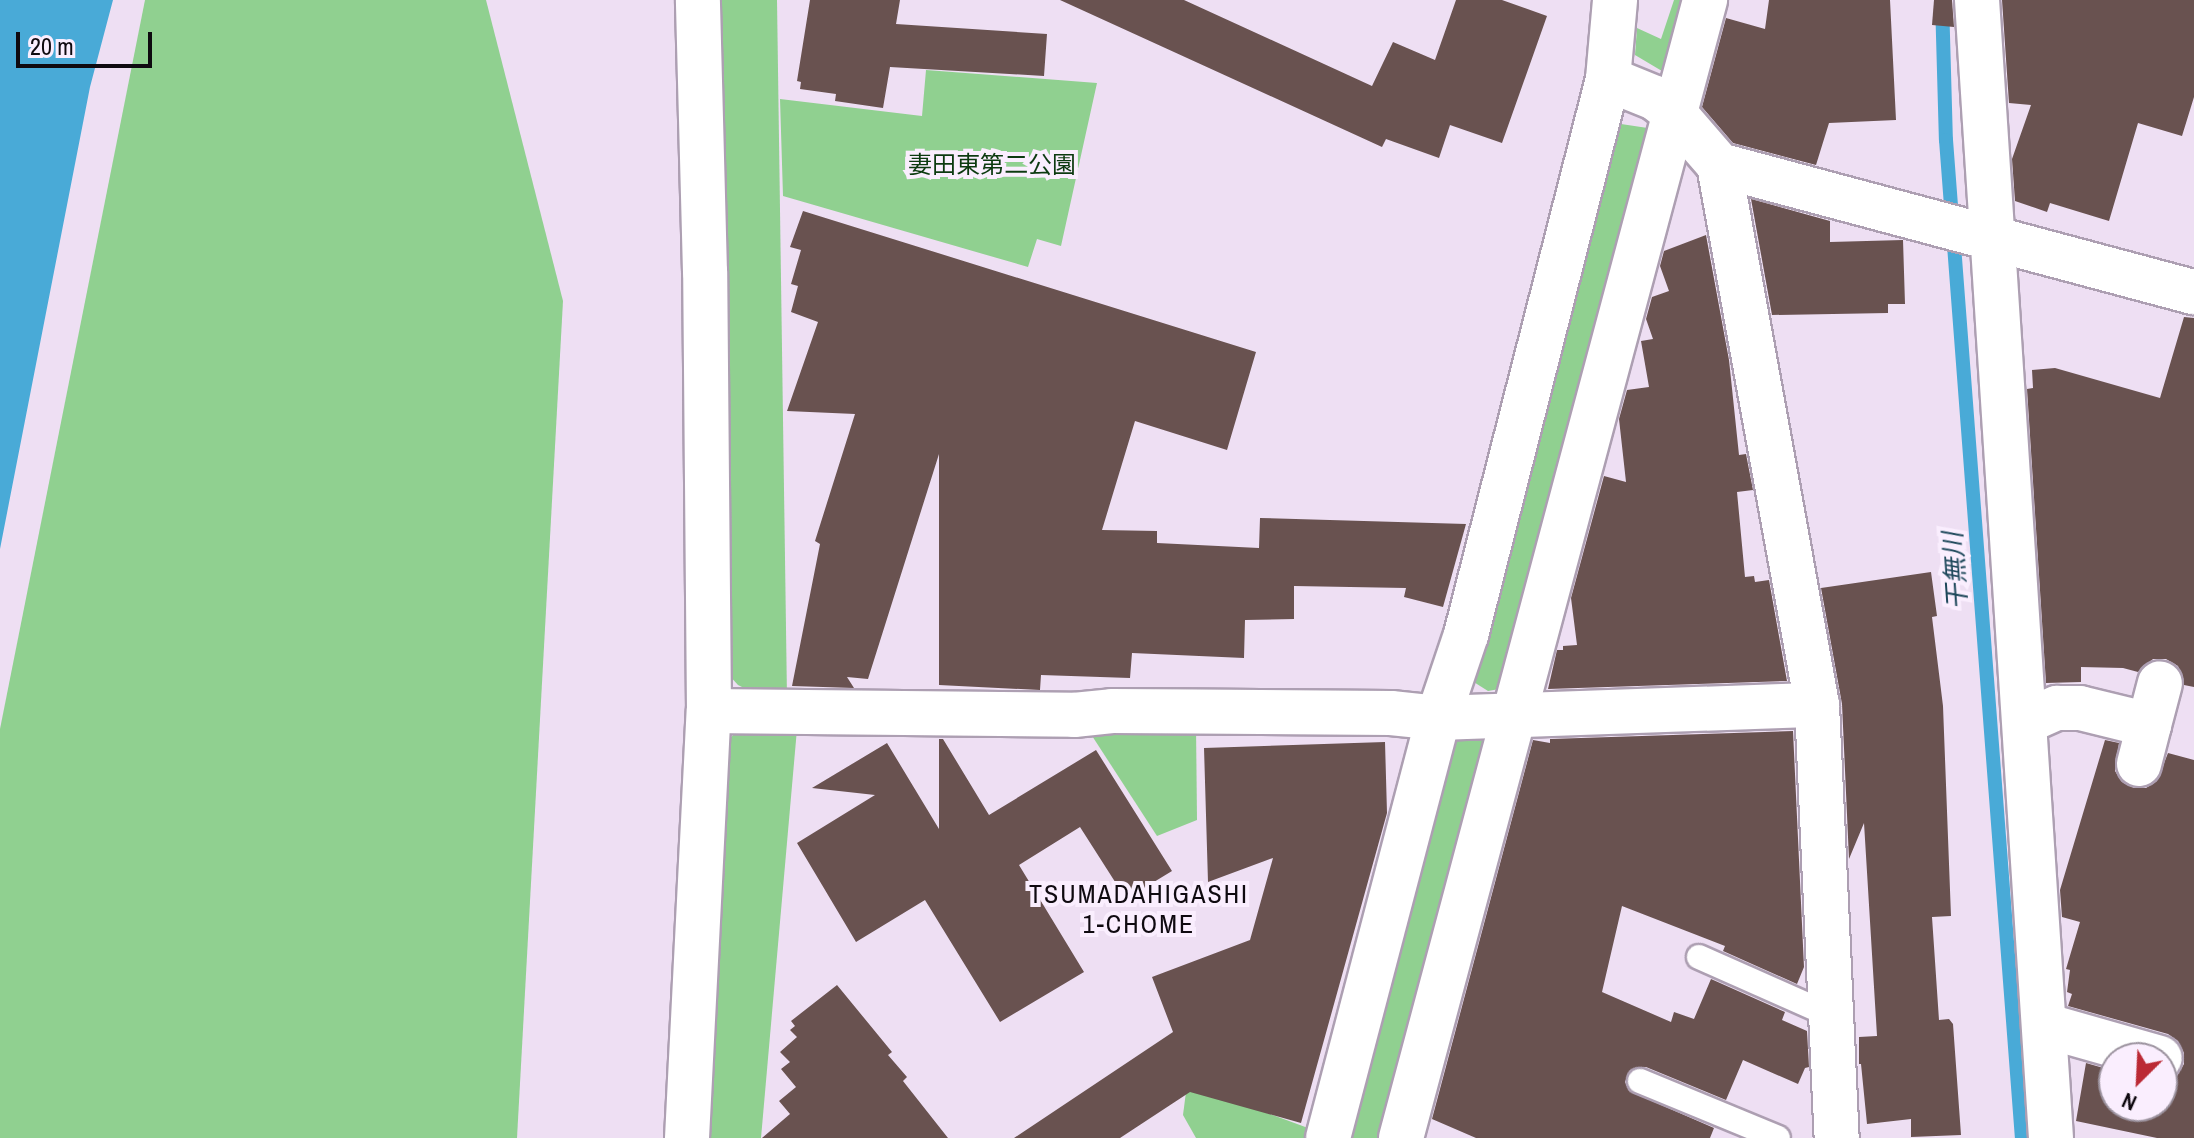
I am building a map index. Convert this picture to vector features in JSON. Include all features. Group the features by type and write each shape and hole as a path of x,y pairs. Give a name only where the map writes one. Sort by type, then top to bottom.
{"street":[{"path":"687,1138 709,711 705,272 698,0"},
{"path":"1328,1138 1438,718 1466,635 1608,79 1615,0"},
{"path":"1401,1138 1705,0"},
{"path":"1977,0 1984,235 2025,722 2047,1026 2051,1138"},
{"path":"1608,79 1655,98 1674,113 1719,165 1817,705 1837,1138"},
{"path":"1719,165 2194,292"},
{"path":"2025,722 2057,708 2080,708 2144,744 2160,683"},
{"path":"709,711 1059,715 1112,711 1391,713 1438,718 1817,705"},
{"path":"2047,1026 2104,1042"}],"lane":[{"path":"1699,957 1832,1016"},
{"path":"1640,1081 1778,1138"}],"green space":[{"path":"145,0 486,0 563,301 517,1138 0,1138 0,729"},
{"path":"714,0 777,0 787,698 758,695 738,685 728,674"},
{"path":"1674,0 1690,0 1667,74 1635,55 1637,28 1661,39"},
{"name":"妻田東第二公園","path":"926,70 1097,83 1061,246 1037,239 1028,267 783,196 780,99 922,116"},
{"path":"1621,124 1661,130 1505,688 1488,691 1469,679 1600,166"},
{"path":"1085,725 1196,725 1197,820 1157,836"},
{"path":"743,726 797,729 761,1138 705,1138 721,758 730,738"},
{"path":"1486,728 1495,749 1392,1138 1340,1138 1445,736"},
{"path":"1205,1090 1308,1128 1305,1138 1196,1138 1183,1115 1186,1092"}],"water":[{"path":"0,0 113,0 90,87 0,549"}],"building":[{"path":"810,0 900,0 896,24 1047,34 1044,76 890,67 883,108 835,101 836,94 800,89 801,82 797,81"},
{"path":"1060,0 1184,0 1372,86 1393,42 1435,60 1456,0 1502,0 1547,16 1502,143 1450,125 1439,158 1386,139 1382,147"},
{"path":"1769,0 1890,0 1896,120 1829,123 1816,165 1733,143 1702,107 1726,18 1765,29"},
{"path":"1934,0 1952,0 1954,27 1932,25"},
{"path":"2002,0 2194,0 2194,97 2182,136 2138,123 2109,221 2050,203 2047,212 2015,201 2012,159 2031,105 2009,103"},
{"path":"1751,199 1830,221 1830,242 1903,240 1905,304 1888,304 1888,313 1772,315"},
{"path":"803,211 1256,352 1227,450 1135,421 1102,530 1157,531 1157,543 1259,548 1260,518 1466,524 1443,607 1404,597 1406,588 1294,586 1294,619 1245,620 1244,658 1132,653 1130,678 1041,675 1040,690 939,685 939,454 868,679 847,677 854,688 792,686 820,544 815,541 855,414 787,411 818,322 791,312 798,286 791,284 801,250 790,247"},
{"path":"1706,235 1729,360 1739,455 1746,454 1753,490 1737,492 1745,577 1754,576 1755,582 1769,580 1787,681 1548,689 1557,650 1563,650 1563,646 1577,645 1571,598 1604,476 1626,482 1619,419 1627,390 1649,387 1641,341 1653,339 1646,319 1652,297 1669,291 1660,266 1664,251"},
{"path":"2184,317 2194,318 2194,687 2184,685 2178,666 2166,659 2153,659 2138,672 2123,668 2081,667 2081,682 2046,683 2027,389 2033,388 2032,370 2055,368 2160,398"},
{"path":"1931,572 1937,616 1932,617 1943,706 1951,916 1932,917 1939,1020 1949,1019 1953,1024 1961,1135 1911,1137 1911,1119 1867,1124 1859,1064 1859,1037 1877,1036 1864,823 1849,859 1842,704 1821,588"},
{"path":"1793,731 1804,967 1797,984 1723,951 1725,946 1622,906 1602,992 1671,1022 1674,1012 1694,1019 1711,979 1785,1012 1782,1020 1807,1031 1809,1067 1805,1068 1798,1084 1743,1060 1726,1100 1646,1067 1630,1070 1625,1082 1629,1091 1714,1128 1710,1138 1476,1138 1432,1119 1533,740 1550,743 1550,739"},
{"path":"939,739 943,739 989,815 1096,750 1172,871 1126,899 1080,827 1019,865 1084,972 1000,1022 925,900 856,942 797,843 875,795 812,788 887,743 939,829"},
{"path":"2105,740 2119,743 2115,771 2122,782 2134,788 2146,788 2157,781 2168,753 2194,760 2194,1138 2157,1138 2076,1121 2086,1063 2098,1066 2098,1122 2178,1122 2178,1074 2184,1064 2184,1053 2178,1041 2168,1034 2068,1006 2072,994 2067,992 2070,970 2066,969 2080,922 2062,917 2060,890"},
{"path":"1385,742 1387,813 1301,1123 1190,1092 1120,1138 1014,1138 1173,1032 1152,977 1250,940 1273,858 1208,882 1204,748"},
{"path":"837,985 892,1052 888,1055 907,1077 903,1081 948,1138 762,1138 790,1114 779,1101 796,1087 781,1069 790,1062 780,1052 797,1037 790,1030 795,1026 791,1021"}],"waterway":[{"name":"干無川","path":"1942,0 1946,140 2022,1138"}],"district":[{"name":"TSUMADAHIGASHI 1-CHOME","path":"1139,909"}]}
